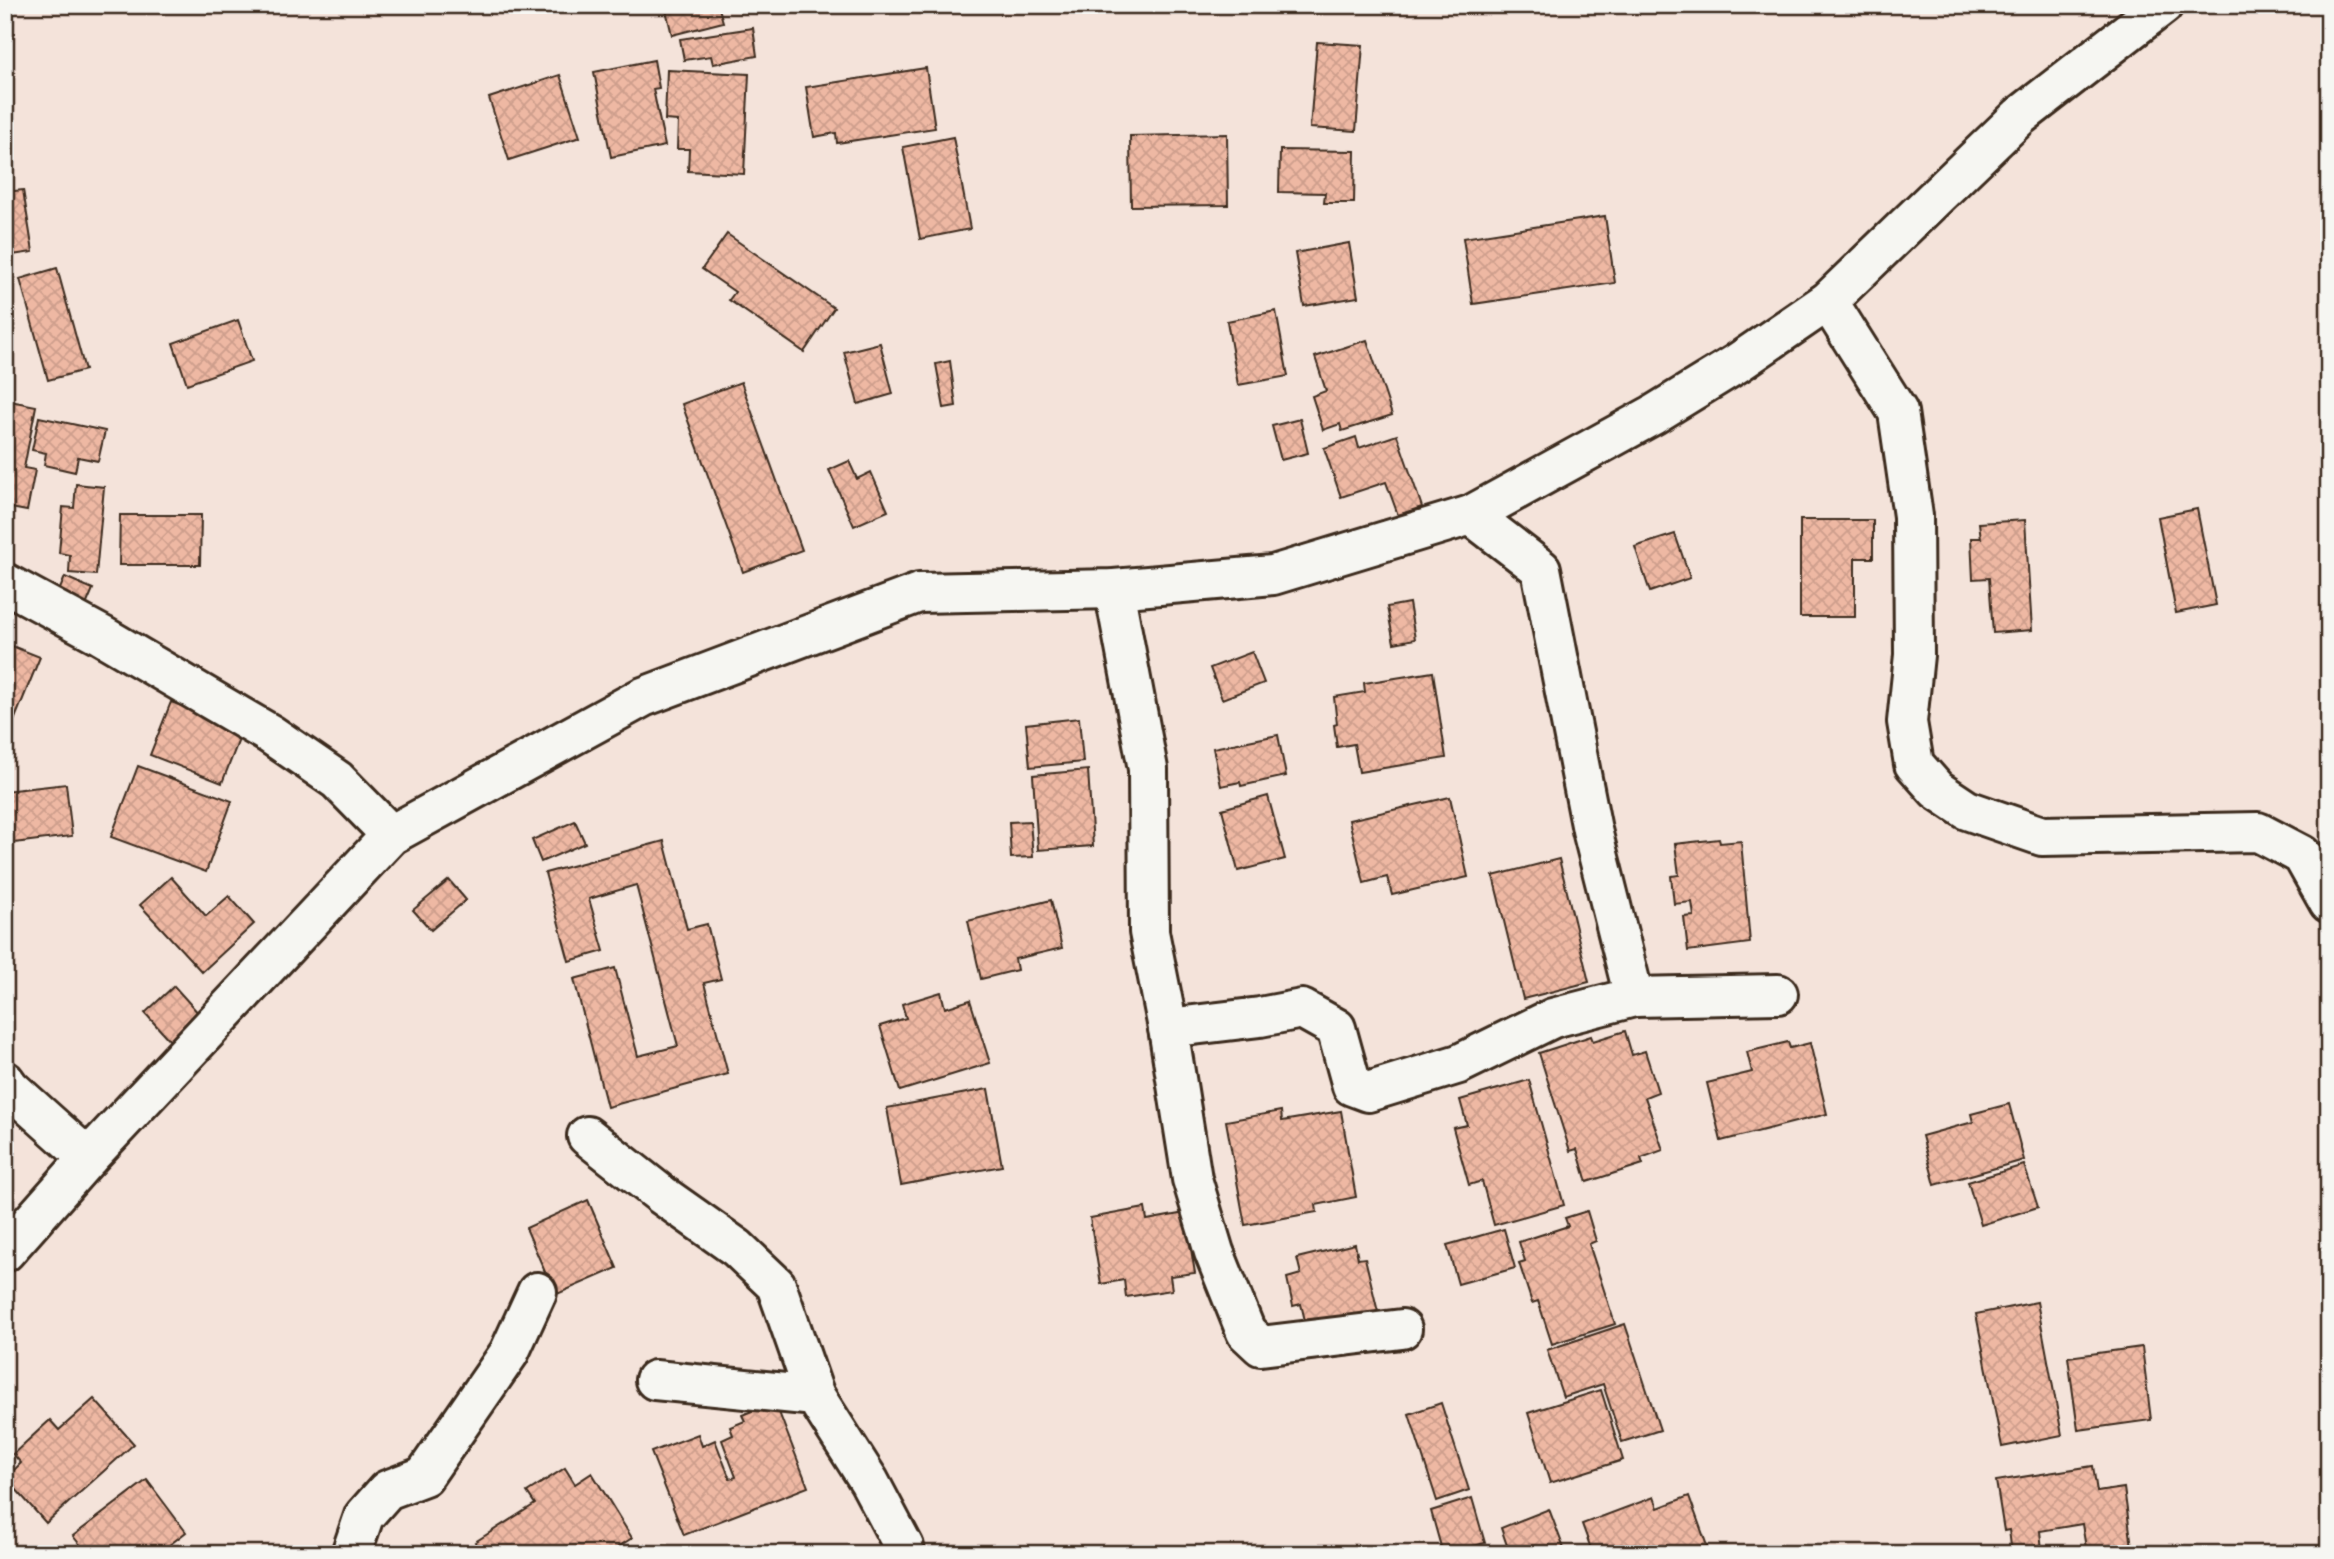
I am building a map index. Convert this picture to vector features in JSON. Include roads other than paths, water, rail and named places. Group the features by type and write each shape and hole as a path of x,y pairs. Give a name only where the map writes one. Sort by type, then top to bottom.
{"street":[{"path":"5,1252 88,1158 391,835 643,697 919,593 1114,589 1273,575 1471,515 1653,415 1736,364 1828,301 2020,116 2163,5"},
{"path":"1828,301 1898,412 1913,516 1914,655 1907,722 1914,764 1937,790 1967,810 2042,836 2258,832 2302,855 2329,903"},
{"path":"1471,515 1541,569 1592,830 1634,997"},
{"path":"5,583 101,635 270,734 337,780 391,835"},
{"path":"1114,589 1147,769 1149,932 1168,1028 1192,1179 1214,1252 1246,1332 1261,1346 1402,1329"},
{"path":"1168,1028 1260,1017 1301,1009 1336,1028 1352,1086 1368,1092 1459,1064 1553,1018 1634,997 1778,994"},
{"path":"5,1081 88,1158"},
{"path":"587,1136 662,1195 737,1248 776,1285 815,1396 869,1481 904,1547 905,1554"},
{"path":"351,1554 364,1516 387,1490 424,1476 509,1353 537,1292"},
{"path":"655,1380 815,1396"}]}
